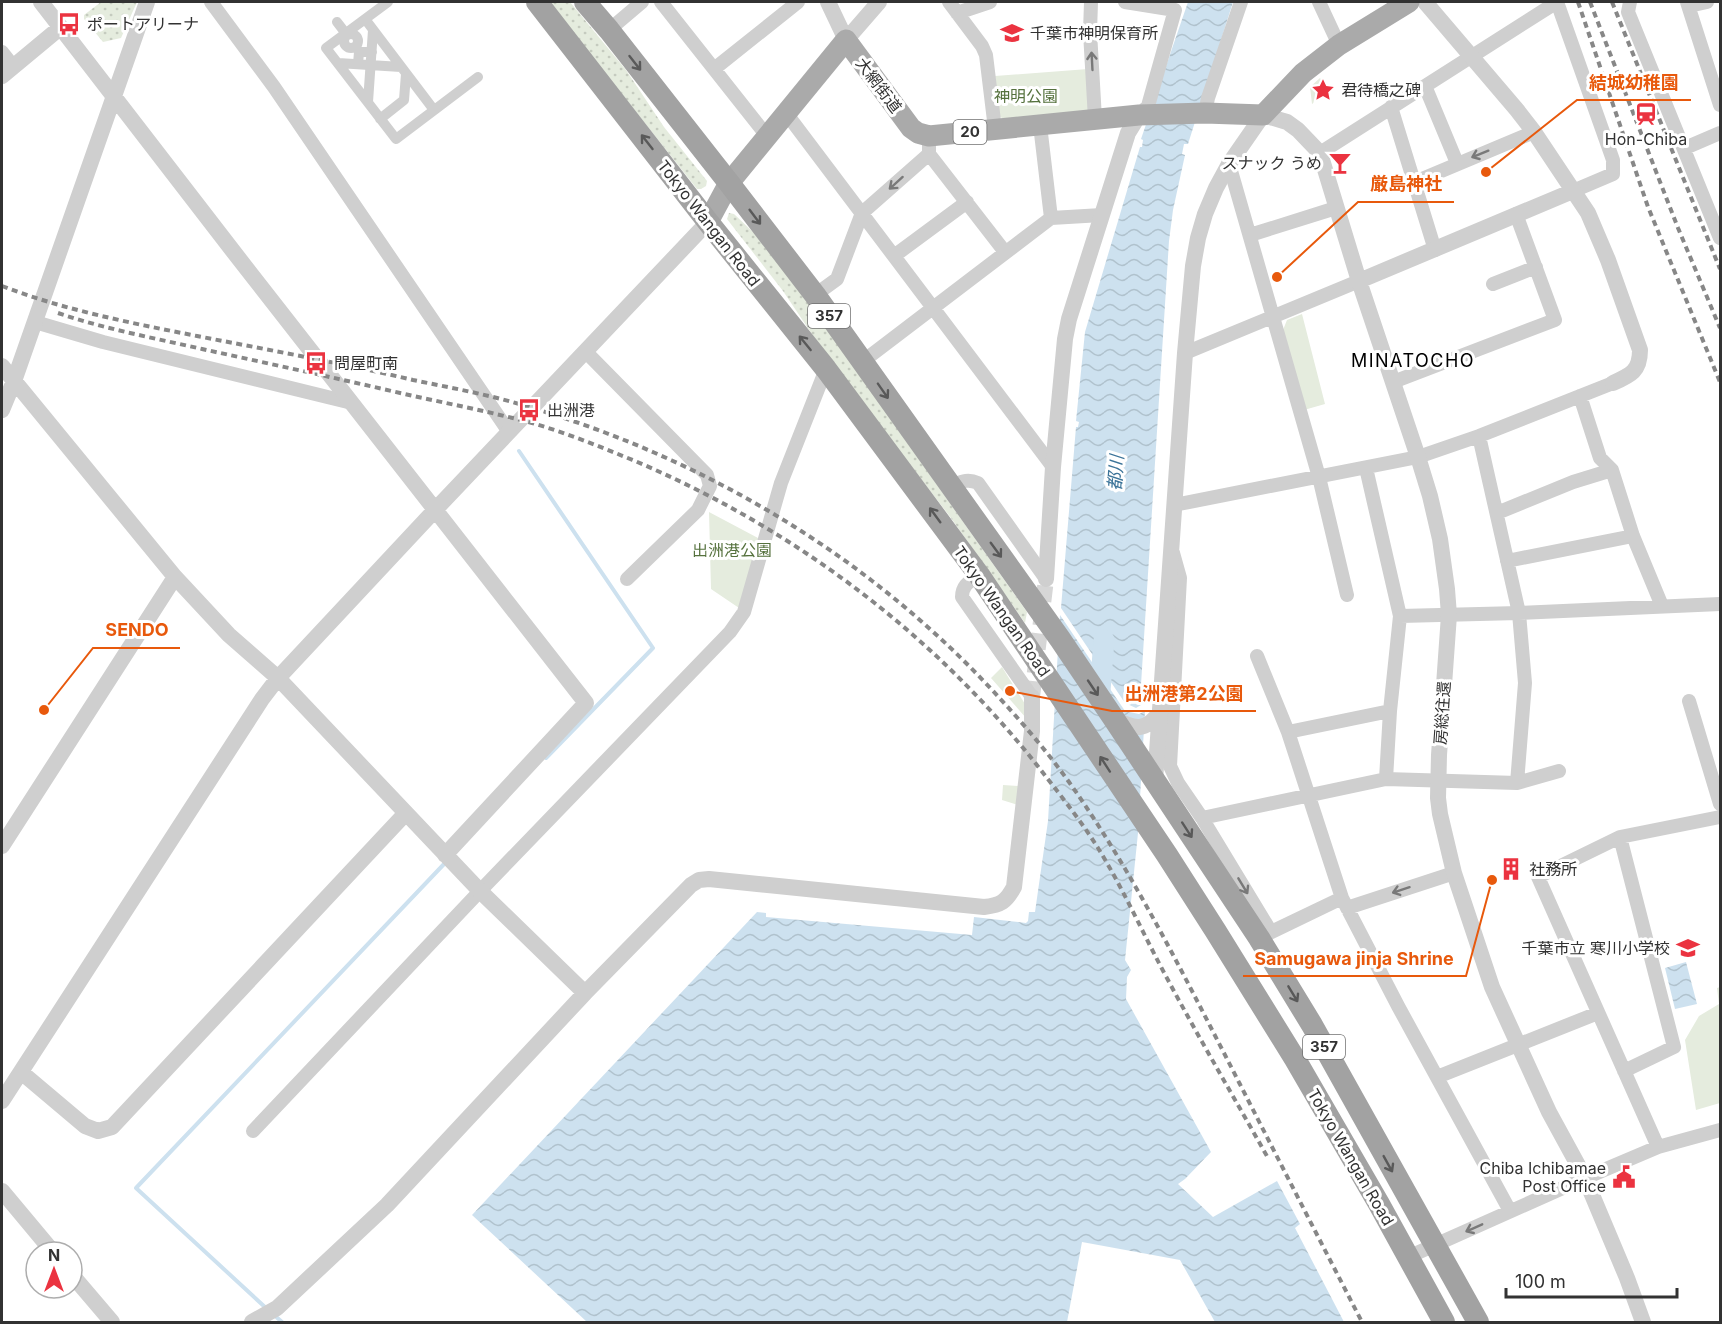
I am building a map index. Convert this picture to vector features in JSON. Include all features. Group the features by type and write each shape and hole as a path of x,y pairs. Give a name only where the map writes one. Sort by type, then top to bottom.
{"highway":[{"name":"Tokyo Wangan Road","path":"537,2 826,369 979,575 1195,898 1276,1028 1379,1204 1444,1323"},
{"name":"Tokyo Wangan Road","path":"585,2 815,295 1060,639 1149,772 1265,935 1312,1026 1478,1323"},
{"path":"1149,772 1154,807 1158,817 1202,880 1340,1115 1379,1204"}],"main road":[{"path":"1263,115 1303,73 1339,45 1409,2"},
{"name":"大網街道","path":"708,222 729,183 846,40 911,128 929,145"},
{"name":"20","path":"929,145 995,129 1139,115 1205,113 1263,115"}],"street":[{"path":"41,2 586,703 448,858"},
{"path":"2,410 115,98 147,2"},
{"path":"211,2 274,87 509,432"},
{"path":"388,2 326,48 396,139 478,77"},
{"path":"609,30 642,2"},
{"path":"661,2 767,136"},
{"path":"714,69 798,2"},
{"path":"828,2 846,40 879,2"},
{"path":"949,2 987,55 995,129"},
{"path":"957,13 990,2"},
{"path":"1091,2 1090,32 1095,119"},
{"path":"1046,579 1053,467 1065,339 1069,319 1128,133 1139,115 1148,106 1175,10 1125,2"},
{"path":"1205,113 1241,2"},
{"path":"1319,2 1339,45"},
{"path":"1174,505 1418,457 1479,436 1613,383 1630,375 1637,368 1640,350 1608,260 1587,213 1534,132 1425,2"},
{"path":"1185,353 1613,174 1614,168 1557,2 1320,153"},
{"path":"1630,2 1628,12 1719,229"},
{"path":"1707,2 1688,4 1714,63 1720,105"},
{"path":"365,19 434,110"},
{"path":"337,22 346,34"},
{"path":"2,52 7,71 60,27"},
{"path":"368,102 373,30"},
{"path":"346,34 345,45 372,52"},
{"path":"357,49 358,64"},
{"path":"338,63 404,70"},
{"path":"380,119 404,100 404,70"},
{"path":"1425,86 1457,163"},
{"path":"1391,107 1435,250"},
{"path":"786,113 1053,467"},
{"path":"1149,772 1161,711 1171,546 1193,266 1205,214 1229,164 1263,115"},
{"name":"房総往還","path":"1263,115 1287,122 1320,153 1359,281 1430,496 1448,589 1449,615 1439,782 1440,814 1454,873 1491,987 1549,1112 1585,1178 1627,1278 1643,1323"},
{"path":"1040,125 1051,218"},
{"path":"1415,182 1534,132"},
{"path":"1685,148 1720,133"},
{"path":"815,295 837,279 862,213 929,145 1005,252"},
{"path":"1229,164 1319,477 1347,595"},
{"path":"894,256 968,202"},
{"path":"1250,236 1336,208"},
{"path":"1393,382 1555,320 1516,214"},
{"path":"862,362 1051,218 1102,215"},
{"path":"2,1101 262,699 278,678 708,222"},
{"path":"1493,284 1536,267"},
{"path":"35,322 103,342 352,403"},
{"path":"586,352 707,475 710,486 698,510 627,579"},
{"path":"2,366 175,577 230,635 278,678 480,891 585,993"},
{"path":"254,1131 480,891 730,632 744,612 781,483 826,369"},
{"path":"1580,396 1600,458 1612,470 1633,536 1662,606"},
{"path":"1479,436 1519,612 1525,683 1517,783"},
{"path":"1366,468 1400,616 1390,711 1386,779"},
{"path":"1497,513 1574,482 1612,470"},
{"path":"951,486 966,480 978,483 1046,579"},
{"path":"1508,561 1633,536"},
{"path":"1171,546 1180,578 1170,766 1178,783 1202,818 1265,935 1345,903 1454,873"},
{"path":"264,1316 387,1205 585,993 691,885 699,880 709,879 984,907 997,905 1008,898 1014,887 1032,731 1032,697 962,597 964,585 979,575"},
{"path":"2,846 175,577"},
{"path":"1400,616 1720,604"},
{"path":"1257,656 1288,732 1345,903 1398,1006 1510,1211"},
{"path":"1689,701 1720,804"},
{"path":"1114,718 1128,726 1140,728 1154,721 1161,711"},
{"path":"1288,732 1390,711"},
{"path":"1202,818 1386,779 1517,783 1559,771"},
{"path":"21,1072 85,1126 98,1131 111,1126 405,814"},
{"path":"1658,1147 1538,878 1620,837 1720,817"},
{"path":"1620,837 1674,1047 1624,1071"},
{"path":"1437,1077 1598,1013"},
{"path":"1408,1257 1658,1147 1720,1130"},
{"path":"2,1191 43,1240"},
{"path":"84,1289 112,1323"}],"green space":[{"path":"101,2 137,2 121,38 103,42 84,19 84,15"},
{"path":"549,2 570,2 626,70 664,127 707,181 706,186 697,189"},
{"name":"神明公園","path":"1088,69 1090,112 1005,120 999,116 995,76"},
{"path":"1320,78 1329,92 1312,104 1310,87"},
{"path":"729,213 734,214 753,232 799,290 1027,612 1025,623 951,518 826,355 783,291 727,219"},
{"path":"1302,314 1325,404 1304,410 1283,330 1287,320"},
{"name":"出洲港公園","path":"709,512 758,538 742,610 711,589"},
{"path":"1002,667 1025,704 1026,718 991,678"},
{"path":"1003,785 1019,786 1018,805 1002,800"},
{"path":"1720,987 1720,1103 1696,1110 1685,1040 1699,1016 1719,1004 1717,988"}],"water":[{"path":"1188,2 1233,2 1188,144 1184,144 1182,154 1185,155 1173,210 1169,241 1141,685 1146,702 1136,708 1125,703 1061,608 1076,427 1079,422 1076,421 1085,332 1140,147 1142,147 1143,140 1141,139"},
{"path":"1060,615 1125,711 1139,714 1145,711 1138,833 1125,960 1131,970 1127,977 1126,999 1211,1152 1178,1184 1213,1217 1277,1181 1300,1224 1295,1228 1344,1322 1215,1322 1180,1260 1082,1242 1067,1322 587,1322 472,1215 757,912 766,913 766,917 972,935 974,917 1026,923 1028,921 1029,912 1035,912 1048,821"},
{"path":"1686,962 1697,1004 1675,1009 1665,968"}],"waterway":[{"path":"519,451 653,648 546,758"},
{"name":"都川","path":"1099,704 1104,640"},
{"path":"266,1308 136,1188 445,863"},
{"path":"274,1315 282,1322"}],"tunnel":[{"path":"1032,697 1046,579"}],"railway":[{"path":"1578,2 1648,207 1720,382"},
{"path":"1590,2 1678,228 1720,328"},
{"path":"1612,2 1720,269"},
{"path":"2,286 49,302 123,321 486,395 594,429 658,454 720,484 780,518 838,556 893,597 944,642 1003,702 1051,758 1091,815 1132,881 1170,949 1362,1322"},
{"path":"58,313 130,333 545,427 635,461 695,489 753,520 808,555 862,593 912,634 960,679 1005,727 1067,804 1107,864 1180,1002 1268,1158"}],"place":[{"name":"ポートアリーナ","path":"69,24"},
{"name":"千葉市神明保育所","path":"1012,33"},
{"name":"君待橋之碑","path":"1323,90"},
{"name":"Hon-Chiba","path":"1646,114"},
{"name":"スナック うめ","path":"1340,163"},
{"name":"結城幼稚園","path":"1486,172"},
{"name":"厳島神社","path":"1277,277"},
{"name":"問屋町南","path":"316,363"},
{"name":"出洲港","path":"529,410"},
{"name":"出洲港第2公園","path":"1010,691"},
{"name":"SENDO","path":"44,710"},
{"name":"社務所","path":"1511,869"},
{"name":"Samugawa jinja Shrine","path":"1492,880"},
{"name":"千葉市立 寒川小学校","path":"1688,948"},
{"name":"Chiba Ichibamae Post Office","path":"1624,1177"}],"district":[{"name":"MINATOCHO","path":"1413,361"}]}
